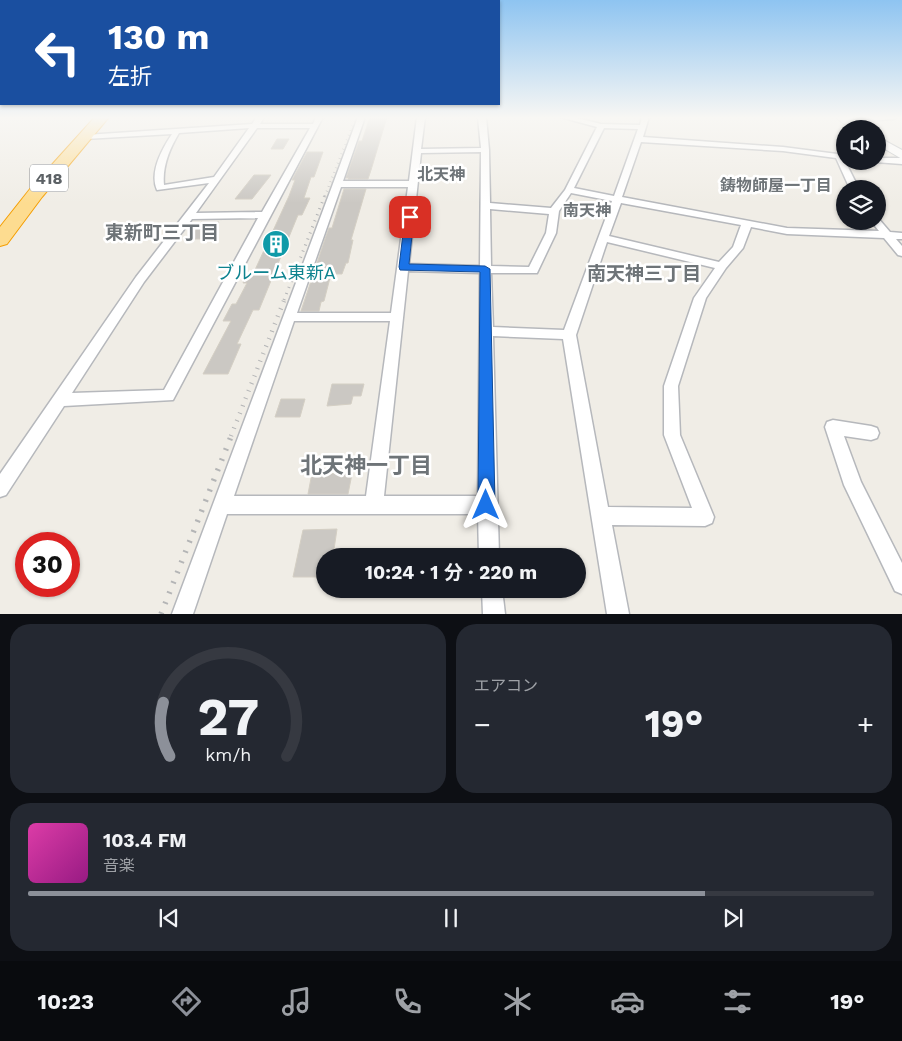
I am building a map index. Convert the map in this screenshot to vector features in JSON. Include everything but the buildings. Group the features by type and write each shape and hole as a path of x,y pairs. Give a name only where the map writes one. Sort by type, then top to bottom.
{"highway":[{"name":"418","path":"0,240 36,193 77,146"}],"street":[{"path":"169,146 162,158 160,188 218,179"},
{"path":"0,489 140,280 218,179 240,146"},
{"path":"58,400 168,396 303,146"},
{"path":"182,614 352,146"},
{"path":"374,506 418,146"},
{"path":"485,146 486,505 489,548"},
{"path":"404,267 533,271 551,233 554,211 568,190 591,146"},
{"path":"618,614 569,335 636,146"},
{"path":"734,146 783,149 836,157"},
{"path":"887,146 902,155"},
{"path":"418,151 485,150"},
{"path":"886,160 902,161"},
{"path":"338,184 414,184"},
{"path":"568,190 787,231 902,236"},
{"path":"485,206 554,211"},
{"path":"189,216 265,215"},
{"path":"601,516 704,517 672,435 671,386 700,298 722,266 738,248 747,224"},
{"path":"884,230 902,253"},
{"path":"602,238 722,266"},
{"path":"289,317 397,317"},
{"path":"486,331 569,335"},
{"path":"871,433 833,427 853,485 902,584"},
{"path":"221,505 486,505"},
{"path":"493,598 494,614"}],"railway":[{"path":"325,196 345,146"},
{"path":"284,300 325,195"},
{"path":"231,436 285,298"},
{"path":"161,614 232,434"}],"place":[{"name":"ブルーム東新A","path":"276,244"}],"district":[{"name":"北天神","path":"441,174"},
{"name":"鋳物師屋一丁目","path":"776,185"},
{"name":"南天神","path":"587,210"},
{"name":"東新町三丁目","path":"162,232"},
{"name":"南天神三丁目","path":"644,273"},
{"name":"北天神一丁目","path":"366,465"}],"route":[{"path":"410,217 404,267 485,269 486,505"}]}
